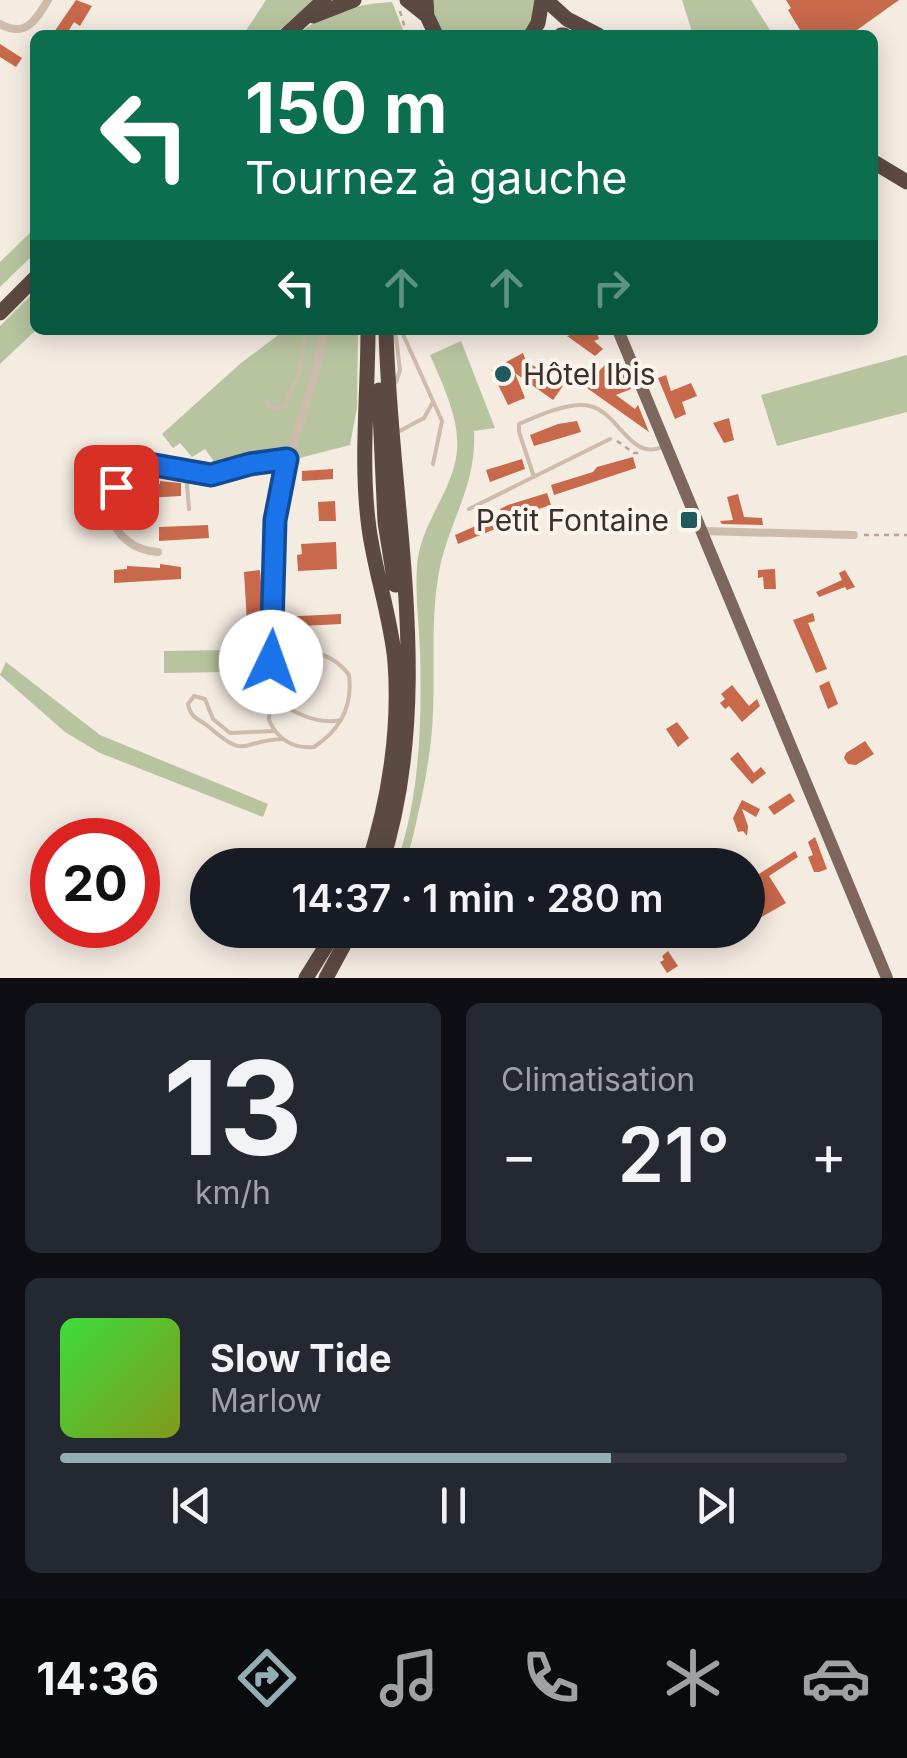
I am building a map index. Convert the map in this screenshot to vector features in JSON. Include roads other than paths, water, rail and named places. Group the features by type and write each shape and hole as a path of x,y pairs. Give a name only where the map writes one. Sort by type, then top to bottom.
{"highway":[{"path":"291,30 324,0"},
{"path":"304,18 354,0"},
{"path":"404,0 430,22"},
{"path":"534,30 544,0 566,19 588,30"},
{"path":"878,165 907,182"},
{"path":"0,313 30,283"},
{"path":"368,335 363,448 369,528 395,662 389,778 372,848"},
{"path":"383,335 406,638 406,746 386,848"},
{"path":"383,335 379,433 384,522 406,638"},
{"path":"306,978 325,948"},
{"path":"323,978 341,948"},
{"path":"340,978 348,948"}],"main road":[{"path":"621,335 887,978"}],"street":[{"path":"0,24 18,31 27,28 48,0"},
{"path":"278,500 287,459 314,388 323,335"},
{"path":"158,552 142,552 130,546 114,528 111,514 116,487 136,467 169,466 186,473 211,475 287,459"},
{"path":"702,531 854,535"}],"lane":[{"path":"266,402 273,408 285,406 299,373 305,335"},
{"path":"388,394 400,370 398,335"},
{"path":"401,335 442,421 433,464"},
{"path":"392,435 424,418 434,400"},
{"path":"534,476 519,432 520,424 576,406 602,411 639,448 652,451 666,445"},
{"path":"469,509 610,439"},
{"path":"186,473 189,510"},
{"path":"273,731 268,706 274,651 278,500"},
{"path":"274,651 319,653 341,664 348,675 348,708 314,746 294,746 273,731 230,733 213,719 205,699 194,696 188,704 195,719 230,744 245,747 282,738"},
{"path":"271,662 275,692 280,698 295,710 321,721 341,720"}],"place":[{"name":"Hôtel Ibis","path":"503,374"},
{"name":"Petit Fontaine","path":"689,520"}]}
